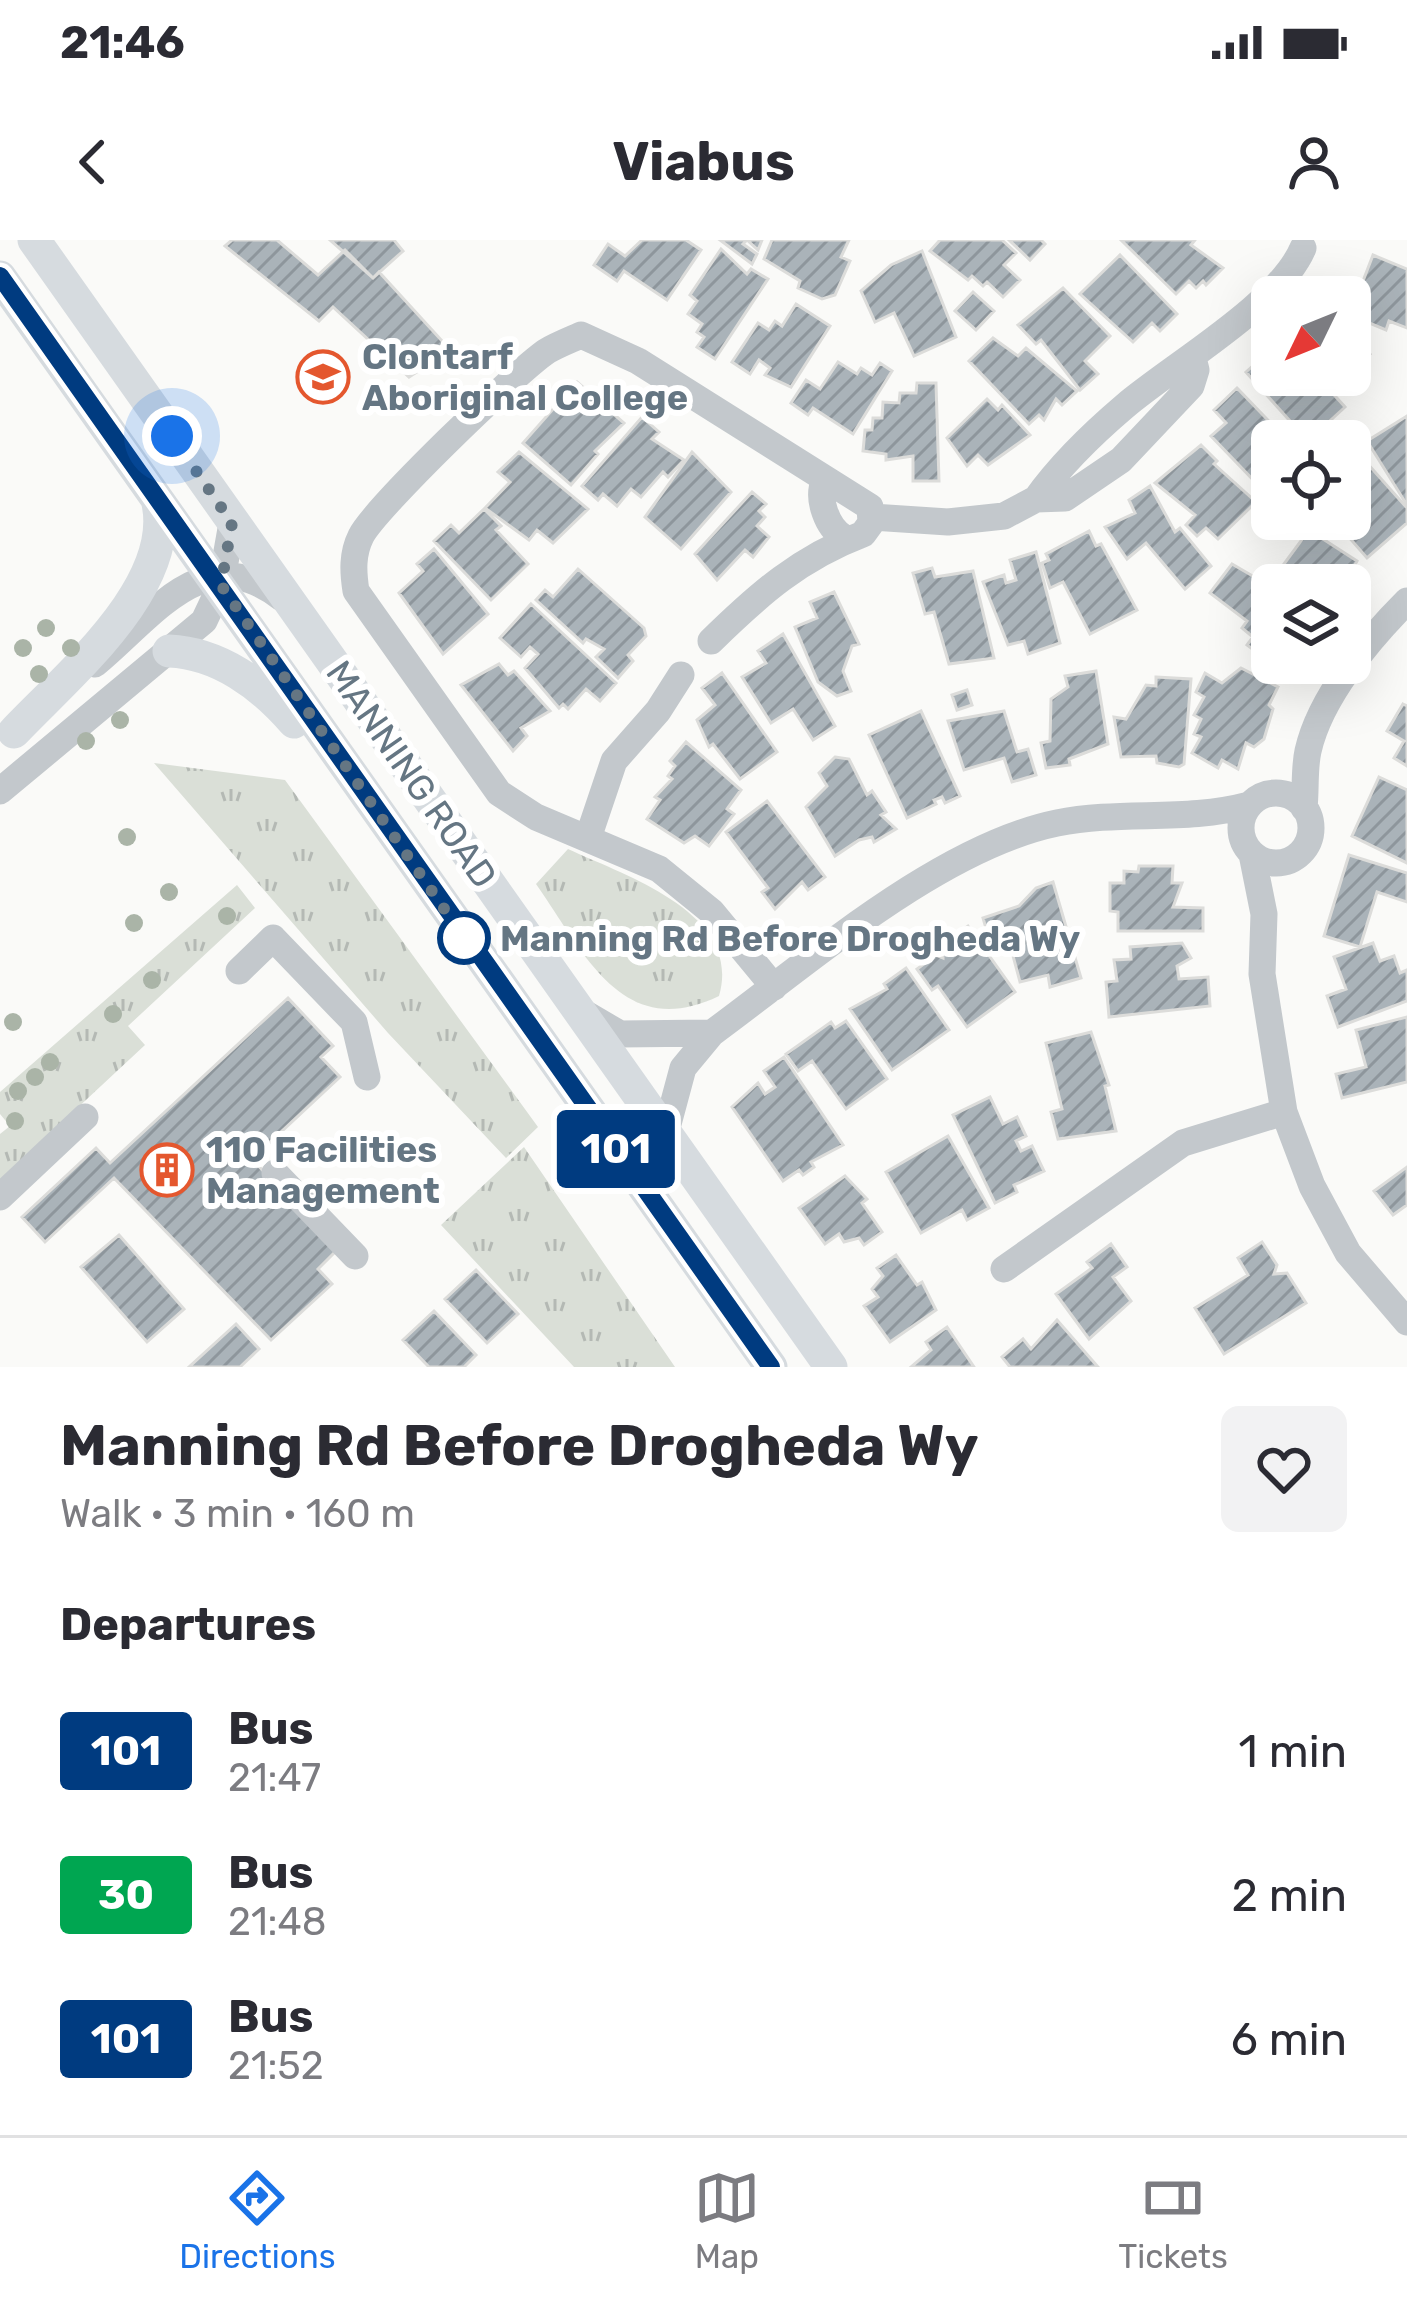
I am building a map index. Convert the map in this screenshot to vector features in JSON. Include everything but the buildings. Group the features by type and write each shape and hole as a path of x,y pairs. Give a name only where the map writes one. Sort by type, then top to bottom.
{"main road":[{"name":"MANNING ROAD","path":"34,240 831,1367"},
{"name":"MANNING ROAD","path":"0,277 219,577 395,842 771,1367"},
{"path":"7,738 108,632 152,568 162,539 155,494"},
{"path":"169,651 218,662 259,687 395,842"}],"street":[{"path":"872,517 948,522 1004,516 1036,499 1065,498 1121,460 1191,386 1196,370 1193,358 1291,269 1306,242"},
{"path":"774,988 691,894 658,869 536,817 499,793 356,591 353,572 362,533 546,352 581,335 638,361 824,482 837,481 864,499 872,517"},
{"path":"824,482 821,490 830,524 843,537"},
{"path":"711,641 787,572 843,537 863,534 872,517"},
{"path":"0,791 204,621 232,523"},
{"path":"7,738 171,600 219,577 261,582 311,628"},
{"path":"1407,601 1345,679 1308,750 1258,799 1241,823 1264,914 1262,974 1284,1112 1312,1186 1348,1253 1407,1322"},
{"path":"588,838 614,761 658,711 681,675"},
{"path":"1264,914 1310,829 1304,808 1308,750"},
{"path":"665,1135 683,1068 712,1033 957,859 1053,824 1134,812 1201,818 1286,795 1304,808"},
{"path":"1201,818 1273,862 1294,857"},
{"path":"238,971 273,938 354,1022 368,1077"},
{"path":"576,1008 620,1034 712,1033"},
{"path":"1004,1269 1183,1143 1284,1112"},
{"path":"0,1197 85,1117"},
{"path":"274,1172 355,1256"}],"green space":[{"path":"154,763 285,780 538,1127 506,1158 388,1033"},
{"path":"568,849 648,885 697,920 714,942 722,967 719,996 685,1007 656,1008 631,999 609,983 589,962 536,884"},
{"path":"237,885 255,908 128,1026 145,1045 0,1180 0,1134 10,1126 0,1114 0,1092"},
{"path":"524,1147 675,1367 574,1367 441,1225"}],"bus line":[{"name":"101","path":"0,276 221,585 395,842 771,1367"}],"place":[{"name":"Clontarf Aboriginal College","path":"323,377"},
{"name":"Manning Rd Before Drogheda Wy","path":"464,938"},
{"name":"110 Facilities Management","path":"167,1170"}],"route":[{"path":"172,436 232,523 221,585 469,945 464,938"}]}
